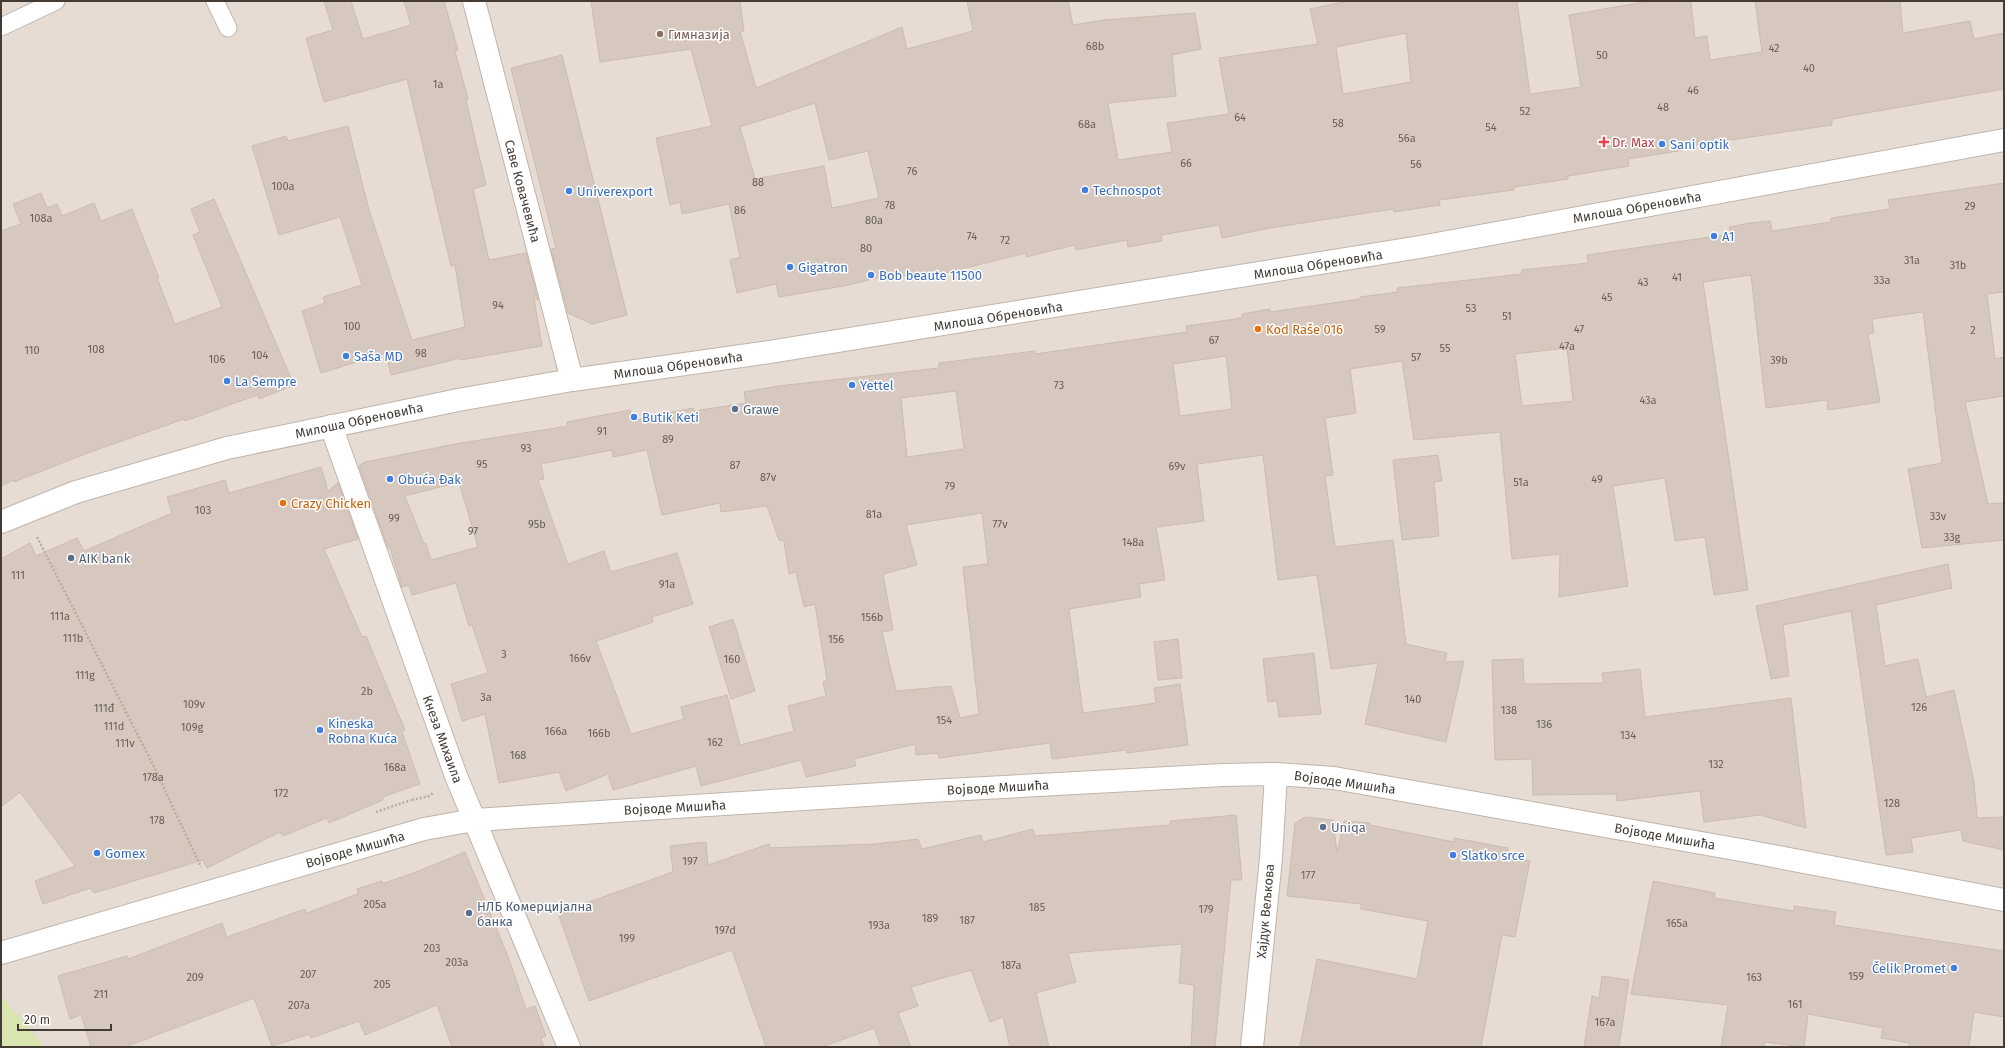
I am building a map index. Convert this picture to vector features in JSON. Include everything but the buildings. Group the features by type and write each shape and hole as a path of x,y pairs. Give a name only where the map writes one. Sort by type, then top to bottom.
{"street":[{"name":"Саве Ковачевића","path":"474,1 572,380"},
{"name":"Милоша Обреновића","path":"1,522 76,492 227,448 458,400 572,380 763,353 1420,247 2004,140"},
{"name":"Кнеза Михаила","path":"331,426 451,763 569,1047"},
{"name":"Војводе Мишића","path":"1,954 424,829 474,820 921,792 1276,774 1316,776 1422,793 2004,900"},
{"name":"Хајдук Вељкова","path":"1252,1047 1271,858 1276,774"}],"lane":[{"path":"1,27 56,1"},
{"path":"215,1 228,28"}],"path":[{"path":"25,513 155,769 204,873"}],"shaded area":[{"path":"1,1 2004,1 2004,1047 1,1047"}],"green space":[{"path":"1,995 44,1047 1,1047"}],"place":[{"name":"Гимназија","path":"660,34"},
{"name":"Dr. Max","path":"1604,142"},
{"name":"Sani optik","path":"1662,144"},
{"name":"Technospot","path":"1085,190"},
{"name":"Univerexport","path":"569,191"},
{"name":"A1","path":"1714,236"},
{"name":"Gigatron","path":"790,267"},
{"name":"Bob beaute 11500","path":"871,275"},
{"name":"Kod Raše 016","path":"1258,329"},
{"name":"Saša MD","path":"346,356"},
{"name":"La Sempre","path":"227,381"},
{"name":"Yettel","path":"852,385"},
{"name":"Grawe","path":"735,409"},
{"name":"Butik Keti","path":"634,417"},
{"name":"Obuća Đak","path":"390,479"},
{"name":"Crazy Chicken","path":"283,503"},
{"name":"AIK bank","path":"71,558"},
{"name":"Kineska Robna Kuća","path":"320,730"},
{"name":"Uniqa","path":"1323,827"},
{"name":"Gomex","path":"97,853"},
{"name":"Slatko srce","path":"1453,855"},
{"name":"НЛБ Комерцијална банка","path":"469,913"},
{"name":"Čelik Promet","path":"1954,968"}]}
